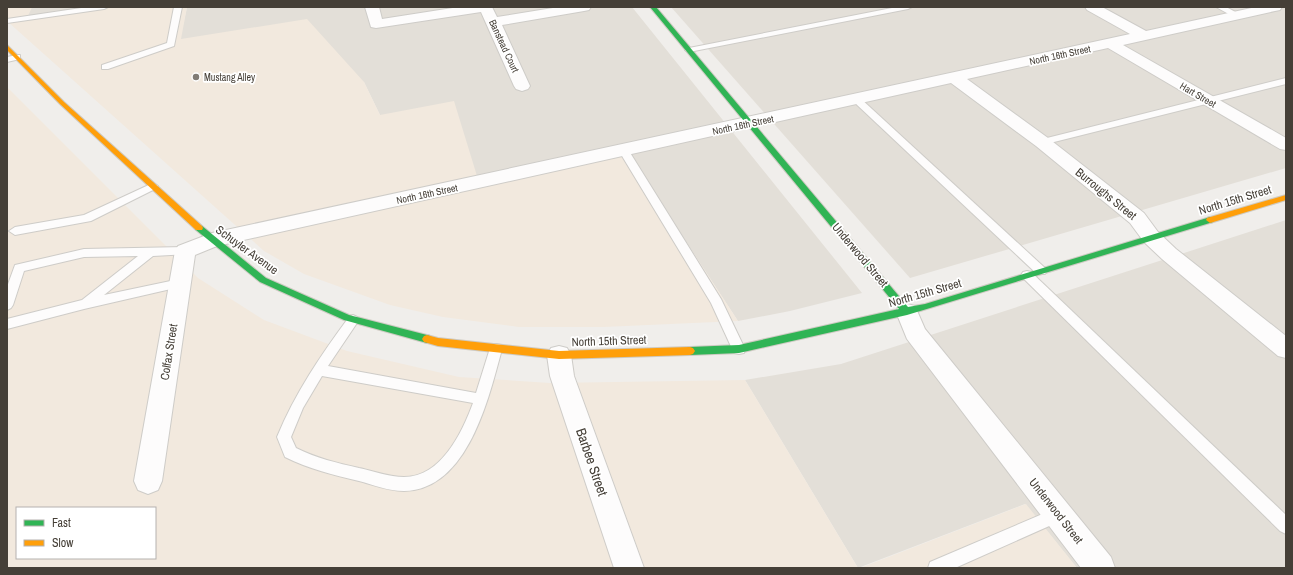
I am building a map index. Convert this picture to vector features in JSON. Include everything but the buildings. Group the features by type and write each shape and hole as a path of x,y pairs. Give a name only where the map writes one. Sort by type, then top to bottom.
{"main road":[{"name":"Underwood Street","path":"653,7 907,312"},
{"name":"Schuyler Avenue","path":"7,47 62,103 212,240 263,280 353,320 438,342 559,355"},
{"name":"North 15th Street","path":"559,355 739,349 907,312 1286,197"}],"street":[{"name":"Banstead Court","path":"372,7 376,24 485,7 522,86"},
{"path":"493,22 584,7"},
{"path":"1092,7 1144,36"},
{"name":"North 16th Street","path":"212,240 857,100 1275,7"},
{"name":"Hart Street","path":"1111,44 1286,145"},
{"name":"Burroughs Street","path":"955,78 1042,142 1137,218 1151,237 1169,254 1286,349"},
{"path":"185,251 212,240"},
{"name":"Colfax Street","path":"148,481 185,251"},
{"name":"Underwood Street","path":"907,312 915,333 1100,568"},
{"name":"Barbee Street","path":"559,355 562,376 629,568"}],"lane":[{"path":"7,21 104,7"},
{"path":"105,67 171,44 178,7"},
{"path":"690,50 908,7"},
{"path":"1220,7 1237,15"},
{"path":"7,60 17,57"},
{"path":"1042,142 1286,81"},
{"path":"857,100 1041,271"},
{"path":"624,151 717,302 739,349"},
{"path":"16,231 87,218 153,186"},
{"path":"7,270 84,253 185,251"},
{"path":"84,304 150,252"},
{"path":"7,305 19,268"},
{"path":"1027,275 1286,526"},
{"path":"7,324 84,304 180,283"},
{"path":"353,320 319,370 292,416 284,437 290,452 310,463 397,484 418,482 443,468 468,434 496,349"},
{"path":"319,370 480,399"},
{"path":"936,568 1059,514"}],"shaded area":[{"path":"7,7 32,7 28,16 89,7 187,7 181,39 307,19 364,82 380,115 454,101 477,176 622,144 738,321 603,327 519,327 443,317 390,305 304,274 264,251 7,21"},
{"path":"32,7 89,7 27,16"},
{"path":"187,7 632,7 862,293 790,311 738,321 622,144 477,176 380,115 364,82 180,39"},
{"path":"671,7 1286,7 1286,168 910,278"},
{"path":"7,87 198,278 264,320 347,351 459,377 550,383 745,380 858,568 7,568"},
{"path":"1286,220 1286,568 1077,568 1025,504 858,568 745,380 841,364"},
{"path":"1026,504 1077,568 860,568"}],"traffic: fast":[{"path":"653,7 907,312"},
{"path":"690,351 739,349 925,307 1210,220"},
{"path":"199,228 263,280 347,318 427,339"}],"traffic: slow":[{"path":"7,47 62,103 199,228"},
{"path":"1210,220 1286,197"},
{"path":"427,339 438,342 559,355 690,351"}],"place":[{"name":"Mustang Alley","path":"196,77"}]}
